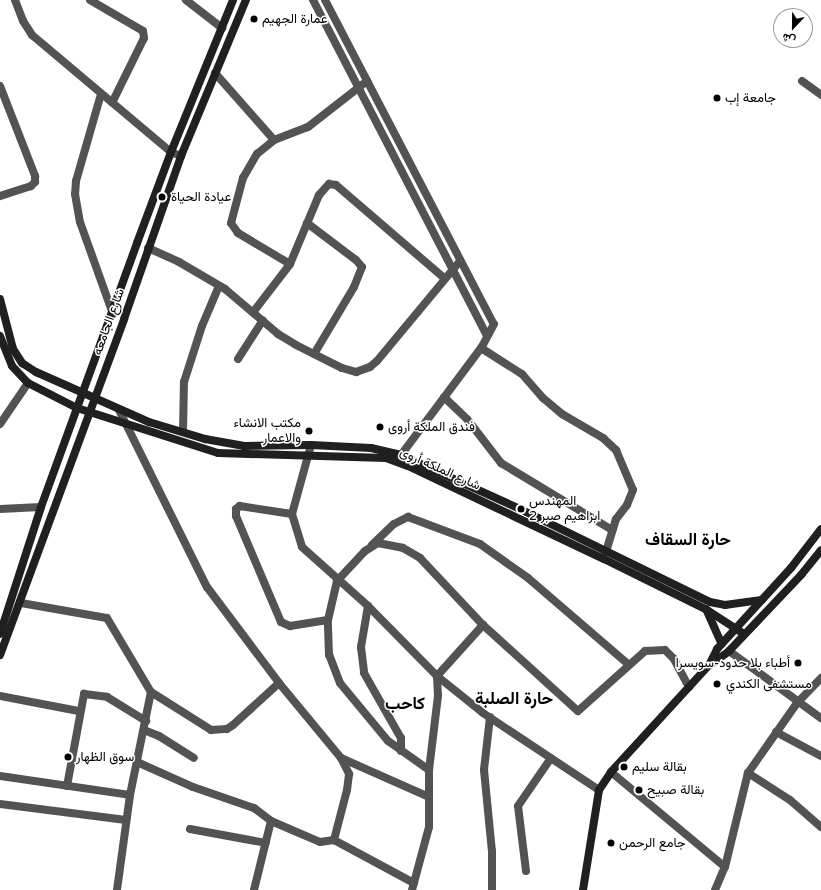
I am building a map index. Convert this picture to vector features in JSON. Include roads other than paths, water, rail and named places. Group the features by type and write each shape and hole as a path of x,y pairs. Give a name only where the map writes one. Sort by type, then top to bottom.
{"street":[{"path":"16,0 23,21 32,35 170,152 181,156"},
{"path":"90,0 143,31 144,38 112,102"},
{"path":"186,0 222,28"},
{"name":"شارع الجامعه","path":"0,634 41,507 82,393 113,314 170,152 233,0"},
{"name":"شارع الجامعه","path":"0,655 21,603 88,412 181,156 246,0"},
{"path":"313,0 451,270 487,336"},
{"path":"325,0 494,324 480,348 401,455"},
{"path":"215,73 274,140"},
{"path":"290,264 238,233 231,223 246,172 257,154 274,140 308,127 338,101 358,89 367,81"},
{"path":"802,81 821,95"},
{"path":"0,86 35,176 35,182 31,186 0,196"},
{"path":"101,94 76,181 75,194 80,222 113,314"},
{"path":"254,311 290,264 323,188 329,184 336,185 444,278"},
{"path":"307,223 356,260 362,267 354,287 314,354"},
{"path":"148,248 179,262 219,286 254,311 278,334 314,354 356,372 370,367 460,261"},
{"path":"183,432 184,382 202,326 219,286"},
{"name":"شارع الملكة أروى","path":"0,299 13,349 22,363 36,372 119,410 183,432 244,446 311,445 371,448 401,455 606,551 710,602 726,605 762,600"},
{"path":"238,359 263,320"},
{"name":"شارع الملكة أروى","path":"0,336 12,366 28,383 77,408 218,453 369,456 408,466 706,610 744,634"},
{"path":"480,348 522,374 543,398 562,414 603,438 616,450 633,490 612,530 606,551"},
{"path":"0,424 28,383"},
{"path":"444,396 467,419 501,463 517,474 540,484 612,530"},
{"path":"119,410 206,587 279,683 341,758 348,774 347,790 334,840"},
{"path":"311,445 310,455 292,514 302,547 337,581 368,606 437,676 490,717 599,790"},
{"path":"292,514 240,506 236,509 236,516 281,622 290,626 328,620"},
{"path":"0,509 41,507"},
{"path":"429,770 388,741 340,683 329,655 328,620 337,581 394,524 408,517 480,544 495,552 528,578 629,665"},
{"path":"582,890 599,790 611,772 709,665 722,644 820,532"},
{"path":"372,545 378,543 413,552 483,625 578,711 645,651 663,650 674,659 689,687"},
{"path":"709,665 730,651 744,634 801,575 821,550"},
{"path":"21,603 107,618 151,692 211,730 227,728 233,725 279,683"},
{"path":"368,606 361,647 364,673 401,738 401,751"},
{"path":"706,610 722,644"},
{"path":"137,762 193,787 254,808 271,821 320,842 334,840 413,886 429,826 429,770 438,696 437,676 483,625"},
{"path":"730,651 797,703 821,718"},
{"path":"715,890 725,867 748,773 797,703 821,678"},
{"path":"117,890 130,795 151,692"},
{"path":"67,786 79,711 84,694 90,693 107,697 146,721"},
{"path":"0,696 79,711"},
{"path":"490,717 484,770 492,851 492,890"},
{"path":"144,730 159,736 194,758"},
{"path":"776,732 821,756"},
{"path":"341,758 429,798"},
{"path":"526,871 518,806 551,758"},
{"path":"611,772 725,867"},
{"path":"748,773 790,800 821,827"},
{"path":"0,776 130,795"},
{"path":"0,804 126,820"},
{"path":"254,890 271,821"},
{"path":"190,829 266,843"}],"place":[{"name":"عمارة الجهيم","path":"254,19"},
{"name":"جامعة إب","path":"717,98"},
{"name":"عيادة الحياة","path":"162,197"},
{"name":"فندق الملكة أروى","path":"380,427"},
{"name":"مكتب الانشاء والاعمار","path":"309,431"},
{"name":"المهندس ابراهيم صبر 2","path":"521,509"},
{"name":"أطباء بلا حدود-سويسرا","path":"798,663"},
{"name":"مستشفى الكندي","path":"717,684"},
{"name":"سوق الظهار","path":"68,757"},
{"name":"بقالة سليم","path":"624,767"},
{"name":"بقالة صبيح","path":"639,790"},
{"name":"جامع الرحمن","path":"611,843"}],"district":[{"name":"حارة السقاف","path":"688,540"},
{"name":"حارة الصلبة","path":"514,699"},
{"name":"كاحب","path":"405,704"}]}
